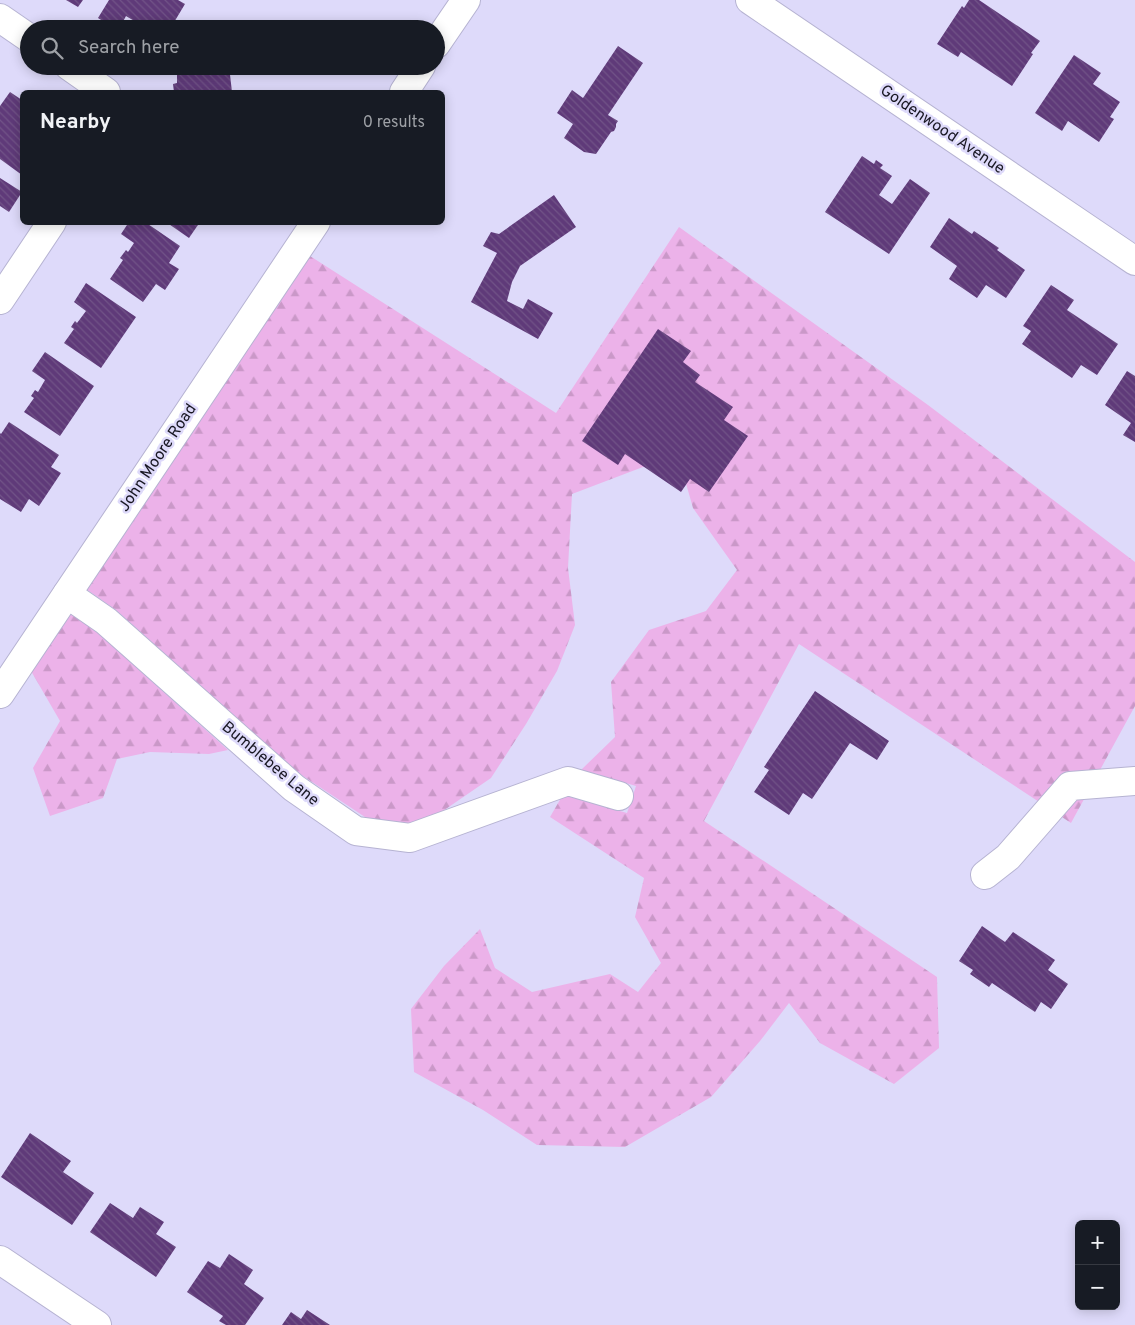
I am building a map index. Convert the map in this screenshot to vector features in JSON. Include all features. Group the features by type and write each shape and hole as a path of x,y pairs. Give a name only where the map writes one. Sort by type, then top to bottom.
{"street":[{"path":"445,31 466,0"},
{"name":"Goldenwood Avenue","path":"750,0 1135,261"},
{"path":"0,18 20,32"},
{"path":"82,75 103,90"},
{"path":"405,90 415,75"},
{"path":"0,300 50,225"},
{"name":"John Moore Road","path":"0,694 314,225"},
{"name":"Bumblebee Lane","path":"67,594 106,621 294,788 356,831 410,838 568,781 619,796"},
{"path":"985,875 1008,857 1070,786 1135,781"},
{"path":"0,1260 97,1325"}],"green space":[{"path":"679,227 928,405 1135,562 1135,706 1071,823 799,644 704,821 937,977 939,1048 894,1084 820,1043 789,1003 760,1041 711,1097 625,1147 537,1145 483,1110 414,1072 411,1009 444,966 480,929 495,968 532,992 610,974 638,992 661,963 635,917 644,878 550,817 561,798 567,796 627,813 636,786 581,770 615,737 611,682 649,630 706,611 737,570 693,508 683,473 643,467 572,494 568,568 575,625 557,671 491,778 440,813 410,824 368,819 297,772 116,610 86,589 310,256 556,413"},
{"path":"70,613 97,632 228,750 209,754 150,752 117,759 103,798 50,816 33,768 60,721 31,671"}],"building":[{"path":"66,0 83,0 78,7"},
{"path":"109,0 178,0 185,4 175,20 133,20 126,16 124,20 101,20 98,18"},
{"path":"969,0 979,0 1040,41 1012,86 961,52 958,57 937,44 962,6 964,8"},
{"path":"618,46 643,63 608,115 618,121 614,131 611,132 596,154 584,152 564,138 573,124 557,113 572,90 583,98"},
{"path":"1074,55 1101,73 1093,84 1120,102 1110,117 1114,119 1099,142 1068,121 1062,131 1035,113"},
{"path":"177,75 230,75 232,90 174,90 173,84 177,83"},
{"path":"10,92 20,99 20,174 0,159 0,106"},
{"path":"862,156 874,164 876,160 883,165 880,168 892,176 879,195 892,204 910,179 930,193 889,254 825,212"},
{"path":"0,178 20,191 20,195 9,212 0,206"},
{"path":"554,195 576,227 520,266 512,282 507,301 523,309 528,299 553,313 538,339 471,302 497,253 483,246 491,232 499,234"},
{"path":"949,218 972,234 974,231 999,248 997,250 1025,270 1006,298 986,285 977,298 949,279 957,266 930,247"},
{"path":"127,225 149,225 180,246 169,263 179,269 165,290 156,284 143,302 110,279 123,260 120,258 126,250 128,252 134,243 121,234"},
{"path":"170,225 198,225 189,238"},
{"path":"86,283 136,317 101,368 64,343 74,329 71,327 75,321 77,323 86,311 74,302"},
{"path":"1051,285 1074,300 1067,310 1118,344 1097,375 1081,365 1072,378 1022,344 1031,331 1023,326"},
{"path":"658,329 691,351 683,362 700,375 695,382 733,407 724,420 748,436 709,492 690,479 681,492 625,454 618,465 582,441"},
{"path":"45,352 94,386 60,436 24,412 34,398 31,396 35,390 38,392 45,380 32,371"},
{"path":"1127,371 1135,376 1135,442 1123,435 1131,423 1105,405"},
{"path":"9,422 59,455 51,467 61,473 39,506 29,499 21,512 0,499 0,433"},
{"path":"815,691 889,741 877,760 850,743 812,799 803,793 789,815 754,792 769,770 764,767"},
{"path":"982,926 1005,942 1013,932 1055,960 1048,970 1068,984 1051,1009 1041,1002 1035,1012 992,983 989,987 970,974 973,970 959,961"},
{"path":"30,1133 71,1161 63,1172 94,1193 72,1225 1,1177"},
{"path":"110,1203 133,1218 140,1207 164,1222 156,1234 176,1247 156,1277 90,1232"},
{"path":"229,1254 253,1270 244,1284 264,1298 245,1325 226,1325 219,1321 223,1316 187,1292 208,1261 220,1268"},
{"path":"307,1310 330,1325 282,1325 291,1312 301,1319"}]}
